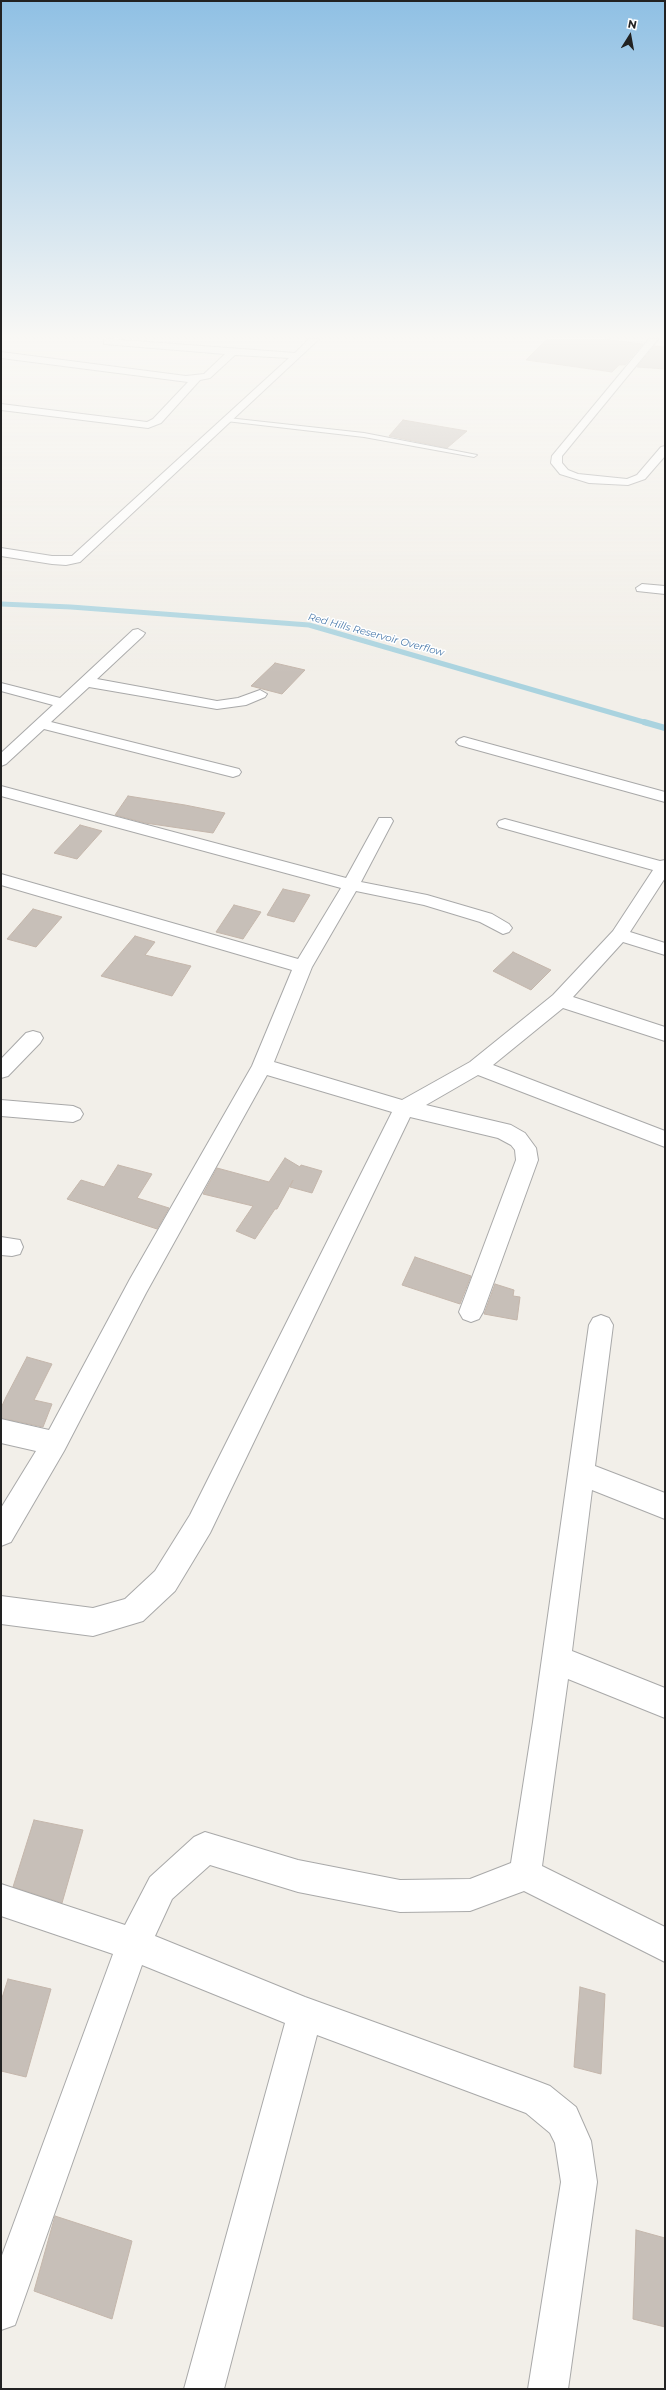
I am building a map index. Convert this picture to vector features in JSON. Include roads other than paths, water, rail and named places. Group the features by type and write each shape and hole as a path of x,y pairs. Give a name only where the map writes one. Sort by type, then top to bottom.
{"street":[{"path":"1,552 52,560 66,561 76,559 195,451"},
{"path":"562,451 557,456 556,464 564,472 575,477 597,481 628,482 641,477 664,451"},
{"path":"642,588 665,590"},
{"path":"1,761 138,633"},
{"path":"87,682 217,705 241,702 260,694"},
{"path":"1,687 62,703"},
{"path":"40,724 233,772"},
{"path":"464,742 665,797"},
{"path":"1,792 351,884 427,900 486,918 503,928"},
{"path":"1,1533 55,1443 138,1286 262,1066 303,967 351,884 385,821"},
{"path":"1,1610 93,1622 133,1611 165,1581 200,1524 404,1108 477,1067 560,1000 619,935 665,867 505,824"},
{"path":"1,879 303,967"},
{"path":"619,935 665,949"},
{"path":"560,1000 665,1034"},
{"path":"1,1071 33,1038"},
{"path":"262,1066 404,1108 504,1131 518,1139 525,1148 527,1160 471,1312"},
{"path":"477,1067 665,1138"},
{"path":"1,1108 73,1114"},
{"path":"525,1874 601,1325"},
{"path":"1,1431 55,1443"},
{"path":"580,1473 665,1506"},
{"path":"555,1659 665,1703"},
{"path":"1,2311 133,1944 161,1888 205,1848 298,1876 400,1896 470,1896 525,1874 665,1945"},
{"path":"1,1900 133,1944 305,2014 537,2099 563,2120 573,2141 579,2182 548,2389"},
{"path":"204,2389 305,2014"}],"lane":[{"path":"449,451 474,455"}],"waterway":[{"name":"Red Hills Reservoir Overflow","path":"1,604 71,607 309,625 647,723"},
{"name":"Red Hills Reservoir Overflow","path":"644,722 665,728"}]}
